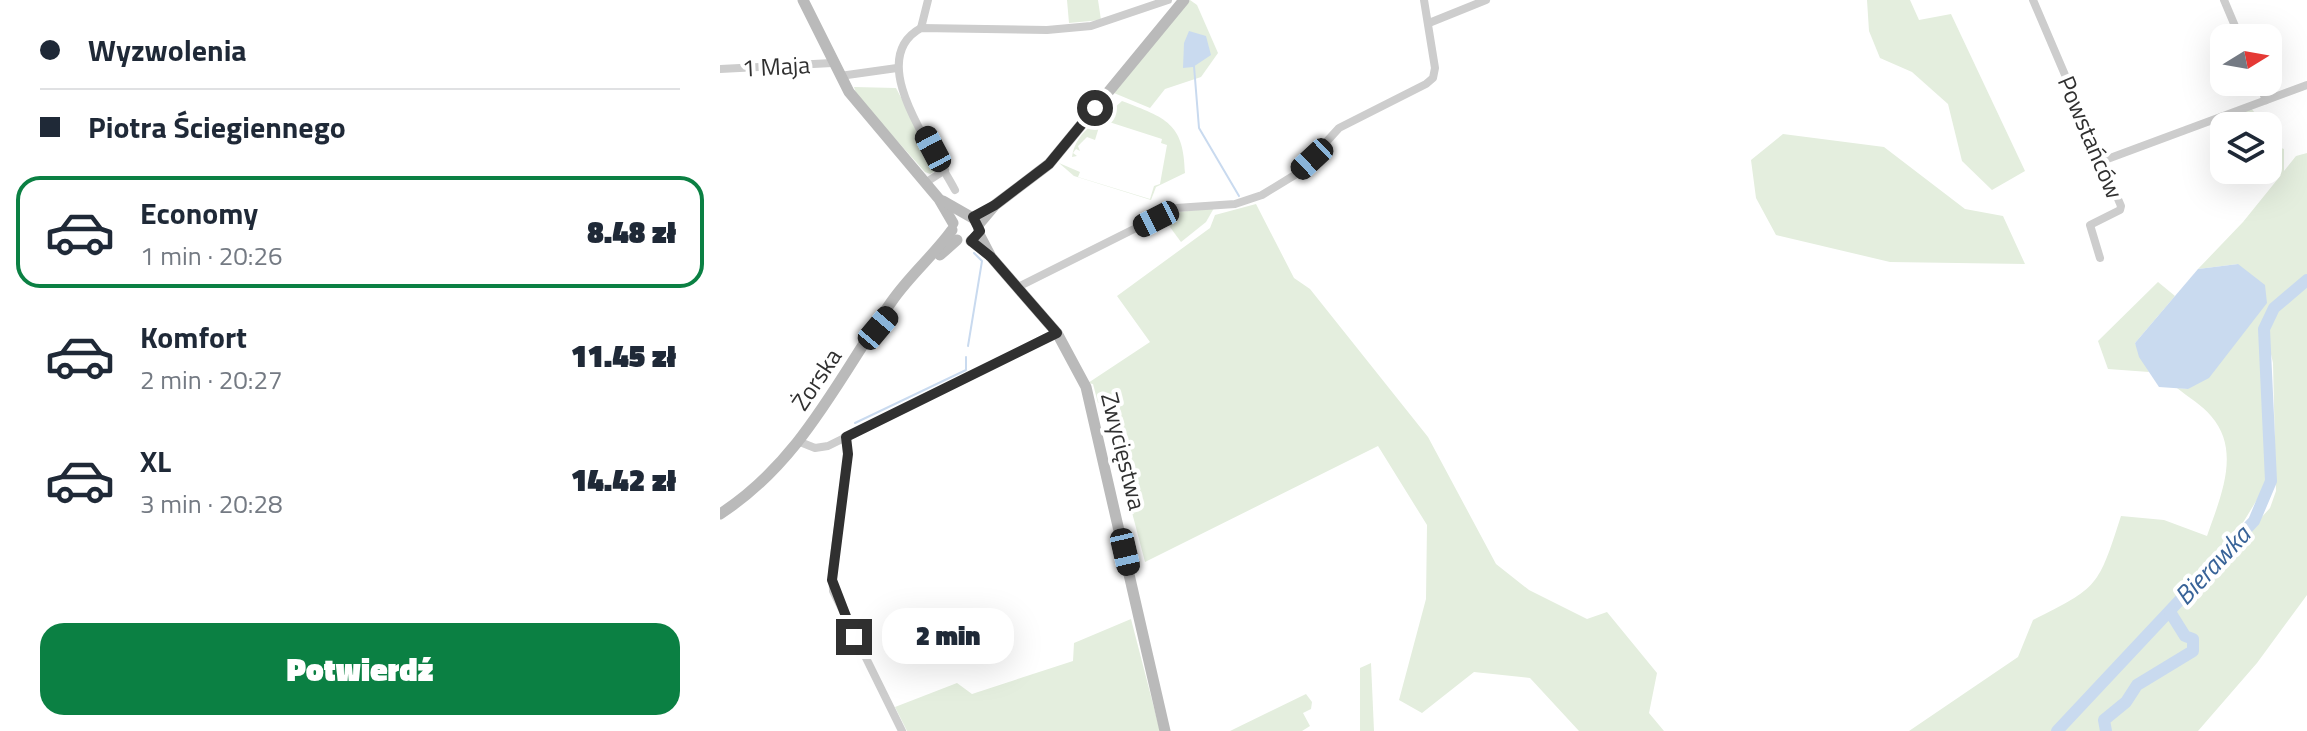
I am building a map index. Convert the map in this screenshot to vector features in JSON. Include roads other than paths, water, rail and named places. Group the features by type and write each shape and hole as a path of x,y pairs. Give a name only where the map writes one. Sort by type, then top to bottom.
{"main road":[{"name":"Zwycięstwa","path":"803,0 832,63 868,117 1018,287 1057,333 1075,360 1092,404 1165,731"},
{"name":"Żorska","path":"720,514 762,483 800,442 898,293 966,228 1049,164 1184,0"}],"street":[{"path":"921,28 928,0"},
{"path":"955,190 899,85 897,68 903,40 921,28 1079,27 1120,18 1168,0"},
{"path":"1018,287 1176,208 1235,204 1262,195 1298,173 1339,128 1433,78 1435,68 1424,0"},
{"path":"1429,23 1486,0"},
{"name":"Powstańców","path":"2033,0 2121,209 2090,225 2100,258"},
{"path":"2224,0 2234,24"},
{"name":"1 Maja","path":"720,69 832,63"},
{"path":"840,76 897,68"},
{"path":"2102,161 2307,85"},
{"path":"2264,96 2266,100"},
{"path":"925,183 945,170"},
{"name":"Żorska","path":"800,442 815,448 846,437 1057,333"},
{"path":"846,437 848,454 832,570 833,591 902,731"}],"water":[{"path":"1189,31 1206,36 1211,55 1193,67 1183,68 1184,43"},
{"path":"2238,264 2265,285 2267,303 2209,378 2188,389 2159,387 2139,357 2135,343 2198,269"}],"waterway":[{"path":"1194,66 1199,128 1239,196"},
{"path":"968,346 982,261 974,253"},
{"name":"Bierawka","path":"2057,731 2254,521 2271,481 2264,329 2274,308 2307,280"},
{"path":"855,423 966,370 966,357"},
{"path":"2106,731 2104,720 2126,702 2137,685 2193,651 2193,639 2185,636 2170,612"}]}
